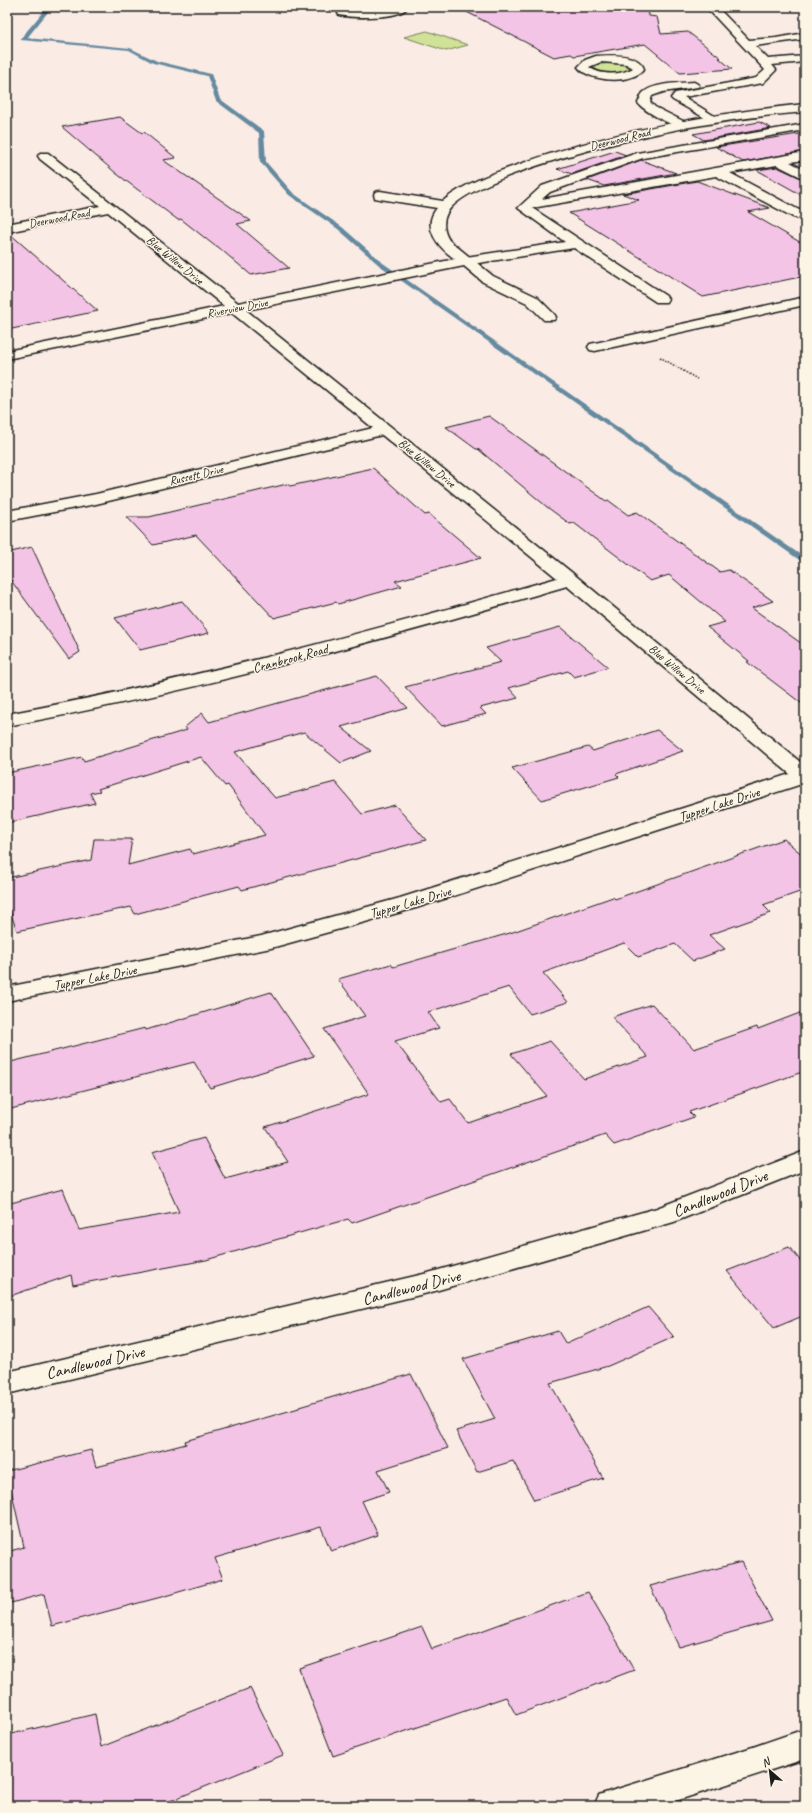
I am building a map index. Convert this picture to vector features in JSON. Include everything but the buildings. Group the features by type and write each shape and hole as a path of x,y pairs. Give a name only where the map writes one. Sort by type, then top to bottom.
{"street":[{"name":"Deerwood Road","path":"549,317 540,307 528,298 487,278 446,245 439,235 436,225 439,214 446,205 457,196 473,187 532,164 616,138 712,120 805,108"},
{"name":"Blue Willow Drive","path":"44,156 111,208 570,580 805,776"},
{"path":"380,196 446,205"},
{"name":"Deerwood Road","path":"7,228 111,208"},
{"name":"Riverview Drive","path":"7,355 466,261"},
{"name":"Russett Drive","path":"7,516 96,499 385,430"},
{"name":"Cranbrook Road","path":"7,720 210,679 376,635 570,580"},
{"name":"Tupper Lake Drive","path":"7,994 262,943 408,903 805,776"},
{"name":"Candlewood Drive","path":"7,1383 428,1284 664,1215 805,1160"},
{"path":"611,1806 754,1762 805,1744"}],"lane":[{"path":"340,7 343,12 350,14 392,12 401,9 400,7"},
{"path":"623,75 636,84 679,95 738,86 759,81 766,76 771,70 766,62 711,7"},
{"path":"747,43 776,41 805,36"},
{"path":"766,62 805,59"},
{"path":"683,125 652,109 644,103 648,94 656,90 766,76"},
{"path":"679,95 677,98 712,120"},
{"path":"661,299 576,244 524,208 546,189 641,155 805,128"},
{"path":"528,205 805,156"},
{"path":"779,160 805,175"},
{"path":"718,172 796,214 805,212"},
{"path":"466,261 576,244"},
{"path":"595,347 805,301"}],"path":[{"path":"660,356 697,380"}],"green space":[{"path":"427,31 468,45 446,51 404,37"},
{"path":"611,63 622,64 629,67 629,69 622,73 612,74 603,73 595,69 596,65"}],"waterway":[{"path":"50,7 23,39 130,49 155,62 209,75 218,100 262,132 263,162 291,194 340,228 381,264 805,562"}]}
